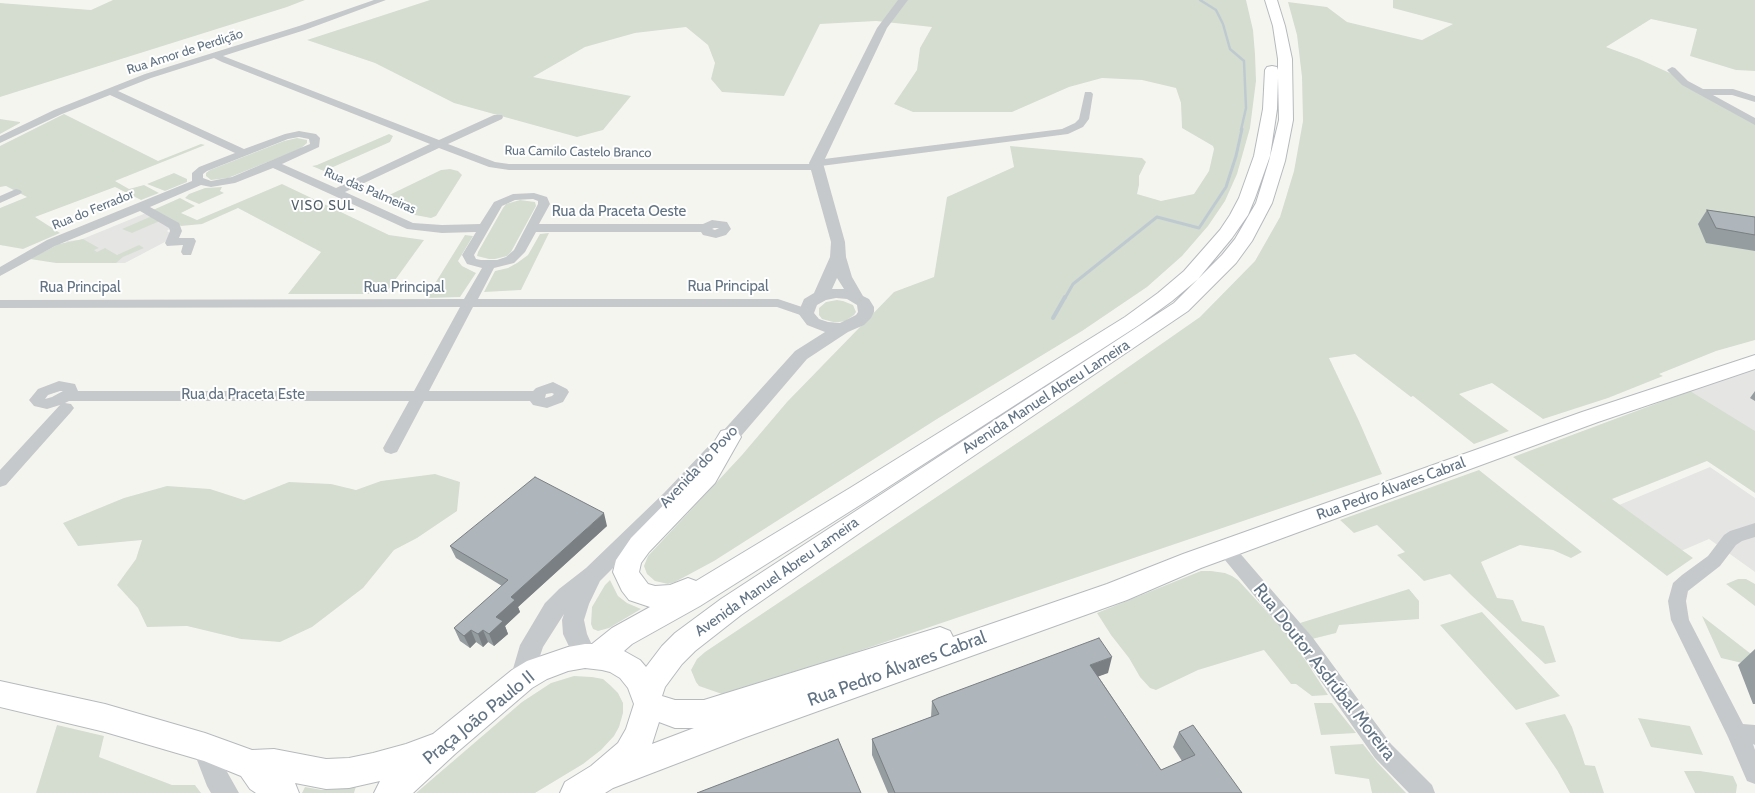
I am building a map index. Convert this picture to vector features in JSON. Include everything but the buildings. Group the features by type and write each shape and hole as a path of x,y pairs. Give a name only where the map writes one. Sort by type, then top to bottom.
{"main road":[{"name":"Avenida Manuel Abreu Lameira","path":"591,656 622,636 690,598 828,513 1132,321 1170,293 1191,275 1210,254 1239,215 1248,198 1262,156 1270,109 1272,72 1267,25 1259,0"},
{"name":"Avenida Manuel Abreu Lameira","path":"648,701 653,681 672,654 685,642 731,607 854,523 1148,330 1181,306 1229,259 1247,235 1264,203 1277,162 1286,120 1285,59 1279,26 1271,0"},
{"name":"Rua Pedro Álvares Cabral","path":"589,785 749,722 1117,592 1192,561 1590,417 1719,374 1751,354"},
{"name":"Rua Pedro Álvares Cabral","path":"1590,417 1695,369 1751,354"},
{"path":"729,437 706,477 640,545 629,560 626,572 631,583 639,592 655,597 672,596 688,589 771,540 828,513"},
{"name":"Rua Pedro Álvares Cabral","path":"648,701 675,714 704,714 1110,584 1192,561"},
{"name":"Praça João Paulo II","path":"390,793 444,744 522,679 537,670 552,664 591,656 616,661 630,669 640,681 648,701"},
{"path":"0,694 105,718 205,747 252,765 274,764 326,774 349,773 406,759 444,744"},
{"path":"589,785 620,762 636,744 645,722 648,701"},
{"path":"252,765 261,778 283,793"}],"street":[{"name":"Rua Amor de Perdição","path":"0,140 46,117 148,76 217,56 348,13 382,0"},
{"path":"816,165 882,28 903,0"},
{"name":"Rua Camilo Castelo Branco","path":"217,56 479,160 509,167 816,165 1064,132 1079,125 1084,119 1088,94"},
{"path":"1672,70 1685,83 1720,104 1755,122"},
{"path":"110,91 244,153"},
{"path":"1700,92 1733,92 1755,101"},
{"path":"1720,104 1755,101"},
{"path":"336,192 498,117"},
{"path":"306,134 315,138 315,145 309,149 273,164 223,183 211,184 200,182 197,177 203,169 292,135 306,134"},
{"name":"Rua das Palmeiras","path":"273,164 411,226 442,229 483,228"},
{"name":"Avenida do Povo","path":"522,679 532,645 553,610 567,595 594,574 671,498 729,437 800,355 842,328 858,322 863,318 866,312 866,307 857,298 844,277 838,256 838,242 816,165"},
{"name":"Rua do Ferrador","path":"0,272 51,243 200,182"},
{"path":"0,200 16,192"},
{"path":"534,196 543,200 544,204 532,228 519,252 510,260 498,264 480,264 470,261 468,255 498,204 513,197 534,196"},
{"path":"140,206 175,226 176,230 171,243 190,241 186,252"},
{"name":"Rua da Praceta Oeste","path":"532,228 706,228"},
{"name":"Avenida do Povo","path":"800,355 812,307 838,256"},
{"path":"391,448 467,304 490,264"},
{"path":"812,307 828,294 844,293 857,298"},
{"name":"Rua Principal","path":"0,304 778,303 812,307"},
{"name":"Avenida do Povo","path":"812,307 819,325 842,328"},
{"name":"Rua da Praceta Este","path":"0,481 67,402 420,395 537,396"},
{"path":"1755,530 1736,536 1730,540 1714,561 1680,588 1677,596 1680,620 1746,734 1755,774"},
{"name":"Rua Doutor Asdrúbal Moreira","path":"1226,549 1306,644 1383,751 1424,793"},
{"name":"Avenida do Povo","path":"591,656 575,634 573,620 578,604 594,574"},
{"path":"205,747 216,777 226,793"}],"shaded area":[{"path":"113,0 305,0 287,7 0,97 0,3 91,10"},
{"path":"430,0 1246,0 1253,30 1256,81 1250,128 1237,174 1225,201 1208,226 1182,256 1147,287 1082,331 937,419 714,561 675,582 668,584 655,581 647,574 644,566 648,556 742,455 787,402 894,292 934,277 947,197 1014,167 1010,146 1142,158 1146,162 1139,176 1137,194 1161,201 1194,194 1209,171 1214,149 1213,146 1182,128 1181,103 1176,88 1142,80 1102,78 1069,87 1012,112 913,112 894,104 917,70 920,48 932,27 876,21 820,24 784,96 722,92 711,79 715,63 708,45 686,27 635,33 585,47 533,77 631,96 603,130 577,137 454,103 375,63 307,40"},
{"path":"1393,0 1755,0 1755,71 1736,70 1690,56 1697,29 1651,19 1606,47 1639,59 1672,74 1755,124 1755,340 1716,351 1659,374 1663,376 1608,398 1543,419 1492,383 1459,394 1509,431 1474,444 1413,396 1411,397 1355,354 1329,358 1382,474 841,657 722,694 699,686 691,670 697,659 705,652 1074,405 1200,317 1255,261 1280,217 1294,171 1303,121 1302,77 1297,35 1288,2 1327,7 1347,22 1422,40 1453,24 1393,8"},
{"path":"64,114 158,161 201,144 205,145 115,181 129,189 144,185 159,193 141,200 115,187 35,217 60,233 23,249 0,245 0,208 27,197 6,186 0,187 0,146"},
{"path":"0,119 20,122 20,123 0,134"},
{"path":"389,134 393,136 390,142 324,171 312,166 317,165"},
{"path":"297,138 307,140 307,143 300,149 228,178 211,180 206,176 206,173 210,170 284,141"},
{"path":"450,169 458,171 462,175 436,216 431,218 415,215 379,200 441,170"},
{"path":"174,173 187,179 187,182 165,191 147,184"},
{"path":"282,184 389,235 424,240 385,294 288,294 321,252 238,208 202,224 181,226 153,210 180,198 195,206 181,213 197,220"},
{"path":"222,187 220,191 224,193 199,204 185,198 189,194 205,188"},
{"path":"520,200 535,202 536,206 511,252 507,256 495,259 477,256 506,204"},
{"path":"146,213 170,228 167,231 170,233 166,241 163,243 125,263 56,263 67,241 80,240"},
{"path":"152,216 160,221 132,233 122,229"},
{"path":"549,233 521,290 484,292 495,271 508,268 517,263 528,255 540,234"},
{"path":"465,235 473,236 458,261 462,266 476,273 460,297 426,298"},
{"path":"83,239 99,248 94,250 97,252 105,248 117,255 139,245 144,248 123,257 116,263 56,263 30,259 59,244"},
{"path":"837,300 853,305 856,312 854,315 845,321 839,322 822,319 819,315 819,308 826,302"},
{"path":"1755,364 1755,434 1685,390"},
{"path":"1690,391 1755,431 1755,493 1707,461 1612,499 1693,558 1667,576 1513,457"},
{"path":"1710,467 1755,498 1755,572 1709,539 1681,551 1619,505"},
{"path":"1479,470 1582,552 1571,558 1553,550 1520,545 1481,562 1497,598 1513,600 1522,621 1544,626 1556,662 1545,664 1450,574 1424,581 1397,555 1405,552 1377,525 1354,533 1340,520"},
{"path":"435,474 460,482 457,511 417,538 394,550 363,588 312,627 280,642 241,639 187,626 147,627 138,608 117,585 136,559 142,540 78,546 63,523 124,498 167,486 210,489 244,500 289,482 331,484 356,490 381,481"},
{"path":"1201,571 1225,573 1238,580 1291,638 1328,695 1312,696 1296,684 1291,684 1264,650 1198,670 1156,690 1150,688 1140,677 1129,658 1111,635 1097,613"},
{"path":"1738,579 1746,579 1755,584 1755,606 1726,584"},
{"path":"610,580 618,596 627,603 641,609 609,628 598,631 593,629 591,624 592,607 605,585"},
{"path":"1409,589 1419,601 1419,619 1339,625 1336,633 1312,639 1300,623"},
{"path":"1482,612 1560,696 1516,710 1440,625"},
{"path":"1702,616 1755,657 1755,666 1721,658"},
{"path":"574,676 603,679 618,693 623,703 623,713 619,727 614,736 601,750 583,764 535,793 416,793 522,702 551,683"},
{"path":"1314,703 1332,703 1356,733 1321,735"},
{"path":"1565,714 1572,727 1585,765 1595,766 1604,793 1570,793 1557,770 1525,723"},
{"path":"1638,718 1690,726 1703,755 1651,747"},
{"path":"57,725 104,736 99,757 172,785 195,785 201,793 36,793"},
{"path":"1363,744 1377,762 1406,793 1372,793 1369,779 1335,774 1330,746"},
{"path":"1684,771 1700,771 1733,776 1737,785 1736,793 1695,793"},
{"path":"357,783 354,793 302,793 305,787 322,790"}],"waterway":[{"path":"1200,0 1216,10 1223,24 1230,49 1244,61 1246,108 1241,130"},
{"path":"1065,298 1073,284 1157,217 1199,228 1226,187 1236,156 1242,129"},
{"path":"1053,318 1065,297"}],"district":[{"name":"VISO SUL","path":"323,206"}]}
